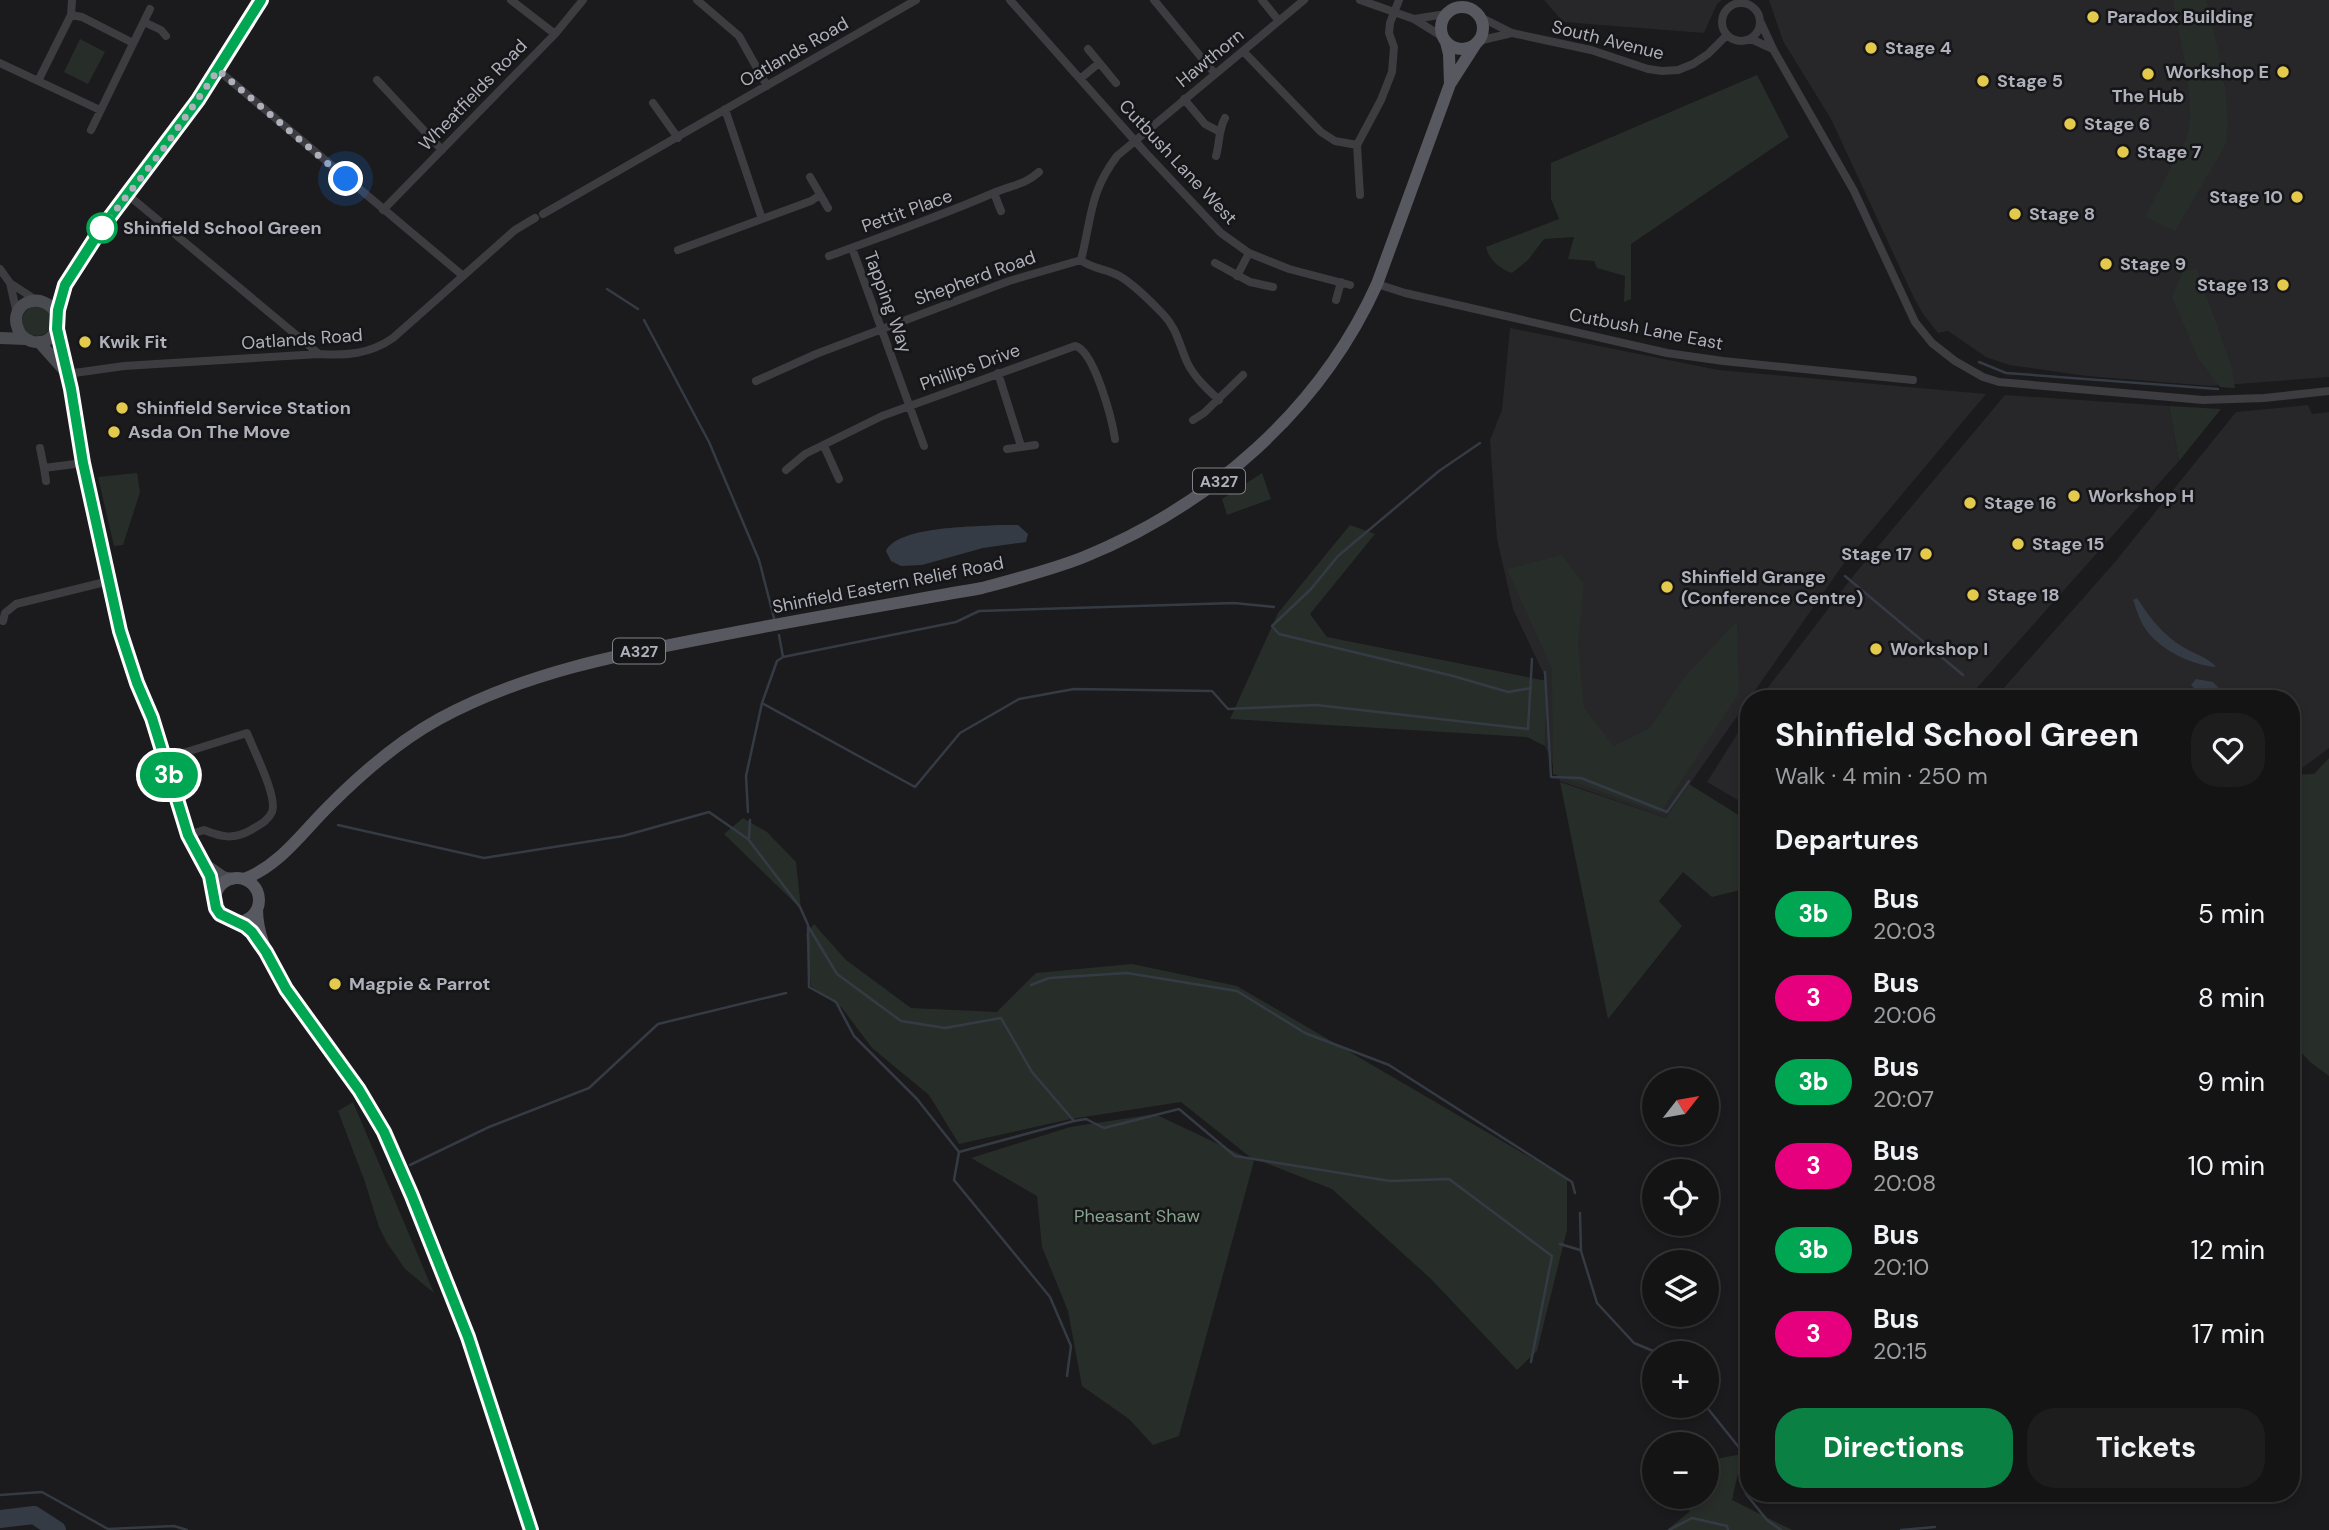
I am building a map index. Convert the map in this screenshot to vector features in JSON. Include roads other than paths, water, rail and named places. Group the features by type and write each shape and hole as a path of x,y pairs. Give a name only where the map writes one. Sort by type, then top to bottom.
{"main road":[{"path":"0,337 32,341 50,338 57,322 65,285 101,229 164,148 218,70 261,0"},
{"path":"1474,0 1483,29 1477,43 1460,49 1445,40 1441,25 1450,8 1461,6 1478,15"},
{"name":"Shinfield Eastern Relief Road","path":"1445,40 1450,84"},
{"name":"Shinfield Eastern Relief Road","path":"258,894 270,867 337,797 385,756 438,720 491,694 534,678 606,658 982,588 1067,563 1130,535 1211,486 1239,465 1276,430 1312,390 1338,355 1377,284 1450,84 1477,43"},
{"path":"0,337 27,303 65,285"},
{"path":"38,300 54,309 83,463 128,658 152,718 188,835 204,863 215,895"},
{"path":"17,317 17,328 67,374"},
{"path":"204,863 215,873 255,887 258,894"},
{"name":"Shinfield Eastern Relief Road","path":"238,879 270,867"},
{"name":"A327","path":"238,879 222,884 215,895 216,908 225,918 252,932 266,952"},
{"name":"A327","path":"258,894 260,936 275,971 304,1016 359,1090 384,1132 405,1180 468,1337 531,1530"},
{"path":"237,922 247,920 257,909"}],"street":[{"path":"38,80 71,15 72,0"},
{"path":"512,0 555,34"},
{"name":"Wheatfields Road","path":"383,210 555,34 583,0"},
{"path":"697,0 739,36 766,86"},
{"name":"Oatlands Road","path":"67,374 157,363 319,354 339,356 375,349 393,338 515,230 916,0"},
{"name":"Cutbush Lane West","path":"1010,0 1221,233 1250,253 1289,269 1345,284 1336,300"},
{"path":"1154,0 1215,74"},
{"path":"1262,0 1279,21"},
{"name":"Hawthorn","path":"1134,139 1304,0"},
{"path":"1360,0 1414,19 1445,40"},
{"path":"1360,195 1357,145 1381,100 1392,72 1394,47 1389,33 1399,0"},
{"path":"1751,39 1757,33 1760,16 1746,3 1736,3 1728,7 1722,16 1722,26 1727,35 1738,41 1751,39 1773,49"},
{"path":"1414,19 1450,8"},
{"path":"91,130 150,9"},
{"path":"71,15 82,17 133,43"},
{"name":"South Avenue","path":"1478,15 1512,33 1591,50 1662,71 1678,70 1693,64 1708,54 1727,35"},
{"path":"144,22 161,30 166,36"},
{"path":"1760,23 1848,179 1915,322 1932,343 1955,361 1983,377 2004,383 2203,400 2264,398 2329,391"},
{"name":"South Avenue","path":"1477,43 1512,33"},
{"name":"Cutbush Lane West","path":"1088,49 1116,83"},
{"path":"1243,51 1321,132 1335,141 1357,145"},
{"path":"0,63 100,110"},
{"path":"1080,79 1099,63"},
{"path":"218,70 462,275"},
{"path":"377,80 442,150"},
{"path":"1184,99 1205,124 1218,131"},
{"path":"653,103 678,138"},
{"path":"725,109 762,219"},
{"path":"1216,156 1220,143 1218,131 1225,118"},
{"path":"1134,139 1102,176 1094,198 1081,260 1085,264 1104,268 1122,277 1166,316 1176,330 1190,368 1219,400"},
{"name":"Pettit Place","path":"829,256 958,210 993,193 1021,184 1039,172"},
{"path":"810,177 828,208"},
{"path":"993,193 1001,211"},
{"path":"128,195 319,354"},
{"path":"678,250 811,201 820,195"},
{"path":"689,236 693,246"},
{"name":"Tapping Way","path":"852,248 924,446"},
{"path":"1237,276 1250,253"},
{"name":"Shepherd Road","path":"756,382 816,354 881,329 1043,269 1081,260"},
{"path":"1215,263 1250,282 1273,287"},
{"path":"0,269 10,284 17,317"},
{"path":"10,284 38,300"},
{"name":"Cutbush Lane East","path":"1377,284 1405,293 1667,353 1913,380"},
{"name":"Phillips Drive","path":"786,470 805,454 882,416 1075,346 1086,352 1108,406 1115,439"},
{"path":"998,373 1021,446"},
{"path":"1193,420 1219,400 1242,376"},
{"path":"1007,449 1035,445"},
{"path":"824,446 839,479"},
{"path":"40,447 46,481"},
{"path":"44,468 83,463"},
{"path":"3,621 5,613 16,604 109,581"},
{"path":"164,759 247,733 272,795 273,810 264,822 246,833 223,838 204,830 188,835"}],"waterway":[{"path":"607,289 638,309"},
{"path":"644,320 709,442 759,560 774,618"},
{"path":"1979,362 2006,373 2218,389"},
{"path":"1480,443 1439,471 1338,556 1311,589 1272,626 1279,634 1508,692 1531,688"},
{"path":"1845,576 1963,675"},
{"path":"783,657 956,622 979,611 1234,603 1274,607"},
{"path":"762,703 777,661 783,657 779,635"},
{"path":"748,812 746,776 762,703 915,787 960,733 1019,699 1074,689 1212,691 1228,709 1316,705 1528,729 1532,659"},
{"path":"1545,672 1551,777 1581,778 1667,812 1689,781"},
{"path":"338,825 484,858 623,836 709,812 748,839 800,907 808,925 809,987 836,1002 854,1036 917,1099 959,1152 954,1180 1050,1297 1071,1346 1067,1376"},
{"path":"749,838 750,820"},
{"path":"808,926 837,974 901,1021 945,1028 1001,1018 1032,1072 1074,1121"},
{"path":"1031,985 1049,978 1127,973 1237,991 1305,1033 1389,1065 1572,1182 1575,1193"},
{"path":"410,1165 489,1127 589,1088 658,1024 786,993"},
{"path":"959,1152 1074,1121 1086,1119 1104,1128 1179,1109 1235,1156 1390,1181 1449,1179 1552,1256 1531,1362"},
{"path":"1580,1213 1581,1251 1597,1303 1634,1343 1642,1346"},
{"path":"1560,1244 1580,1250"},
{"path":"1715,1418 1740,1449"},
{"path":"0,1495 42,1492 108,1529 174,1526 187,1530"},
{"path":"1752,1502 1767,1520 1781,1530"},
{"path":"0,1519 34,1515 57,1530"},
{"path":"1669,1530 1692,1518 1727,1526 1728,1530"},
{"path":"1901,1530 1935,1527"}],"place":[{"name":"Paradox Building","path":"2093,17"},
{"name":"Stage 4","path":"1871,48"},
{"name":"Workshop E","path":"2283,72"},
{"name":"The Hub","path":"2148,74"},
{"name":"Stage 5","path":"1983,81"},
{"name":"Stage 6","path":"2070,124"},
{"name":"Stage 7","path":"2123,152"},
{"name":"Stage 10","path":"2297,197"},
{"name":"Stage 8","path":"2015,214"},
{"name":"Shinfield School Green","path":"102,228"},
{"name":"Stage 9","path":"2106,264"},
{"name":"Stage 13","path":"2283,285"},
{"name":"Kwik Fit","path":"85,342"},
{"name":"Shinfield Service Station","path":"122,408"},
{"name":"Asda On The Move","path":"114,432"},
{"name":"Workshop H","path":"2074,496"},
{"name":"Stage 16","path":"1970,503"},
{"name":"Stage 15","path":"2018,544"},
{"name":"Stage 17","path":"1926,554"},
{"name":"Shinfield Grange (Conference Centre)","path":"1667,587"},
{"name":"Stage 18","path":"1973,595"},
{"name":"Workshop I","path":"1876,649"},
{"name":"Magpie & Parrot","path":"335,984"}],"park label":[{"name":"Pheasant Shaw","path":"1137,1216"}]}
